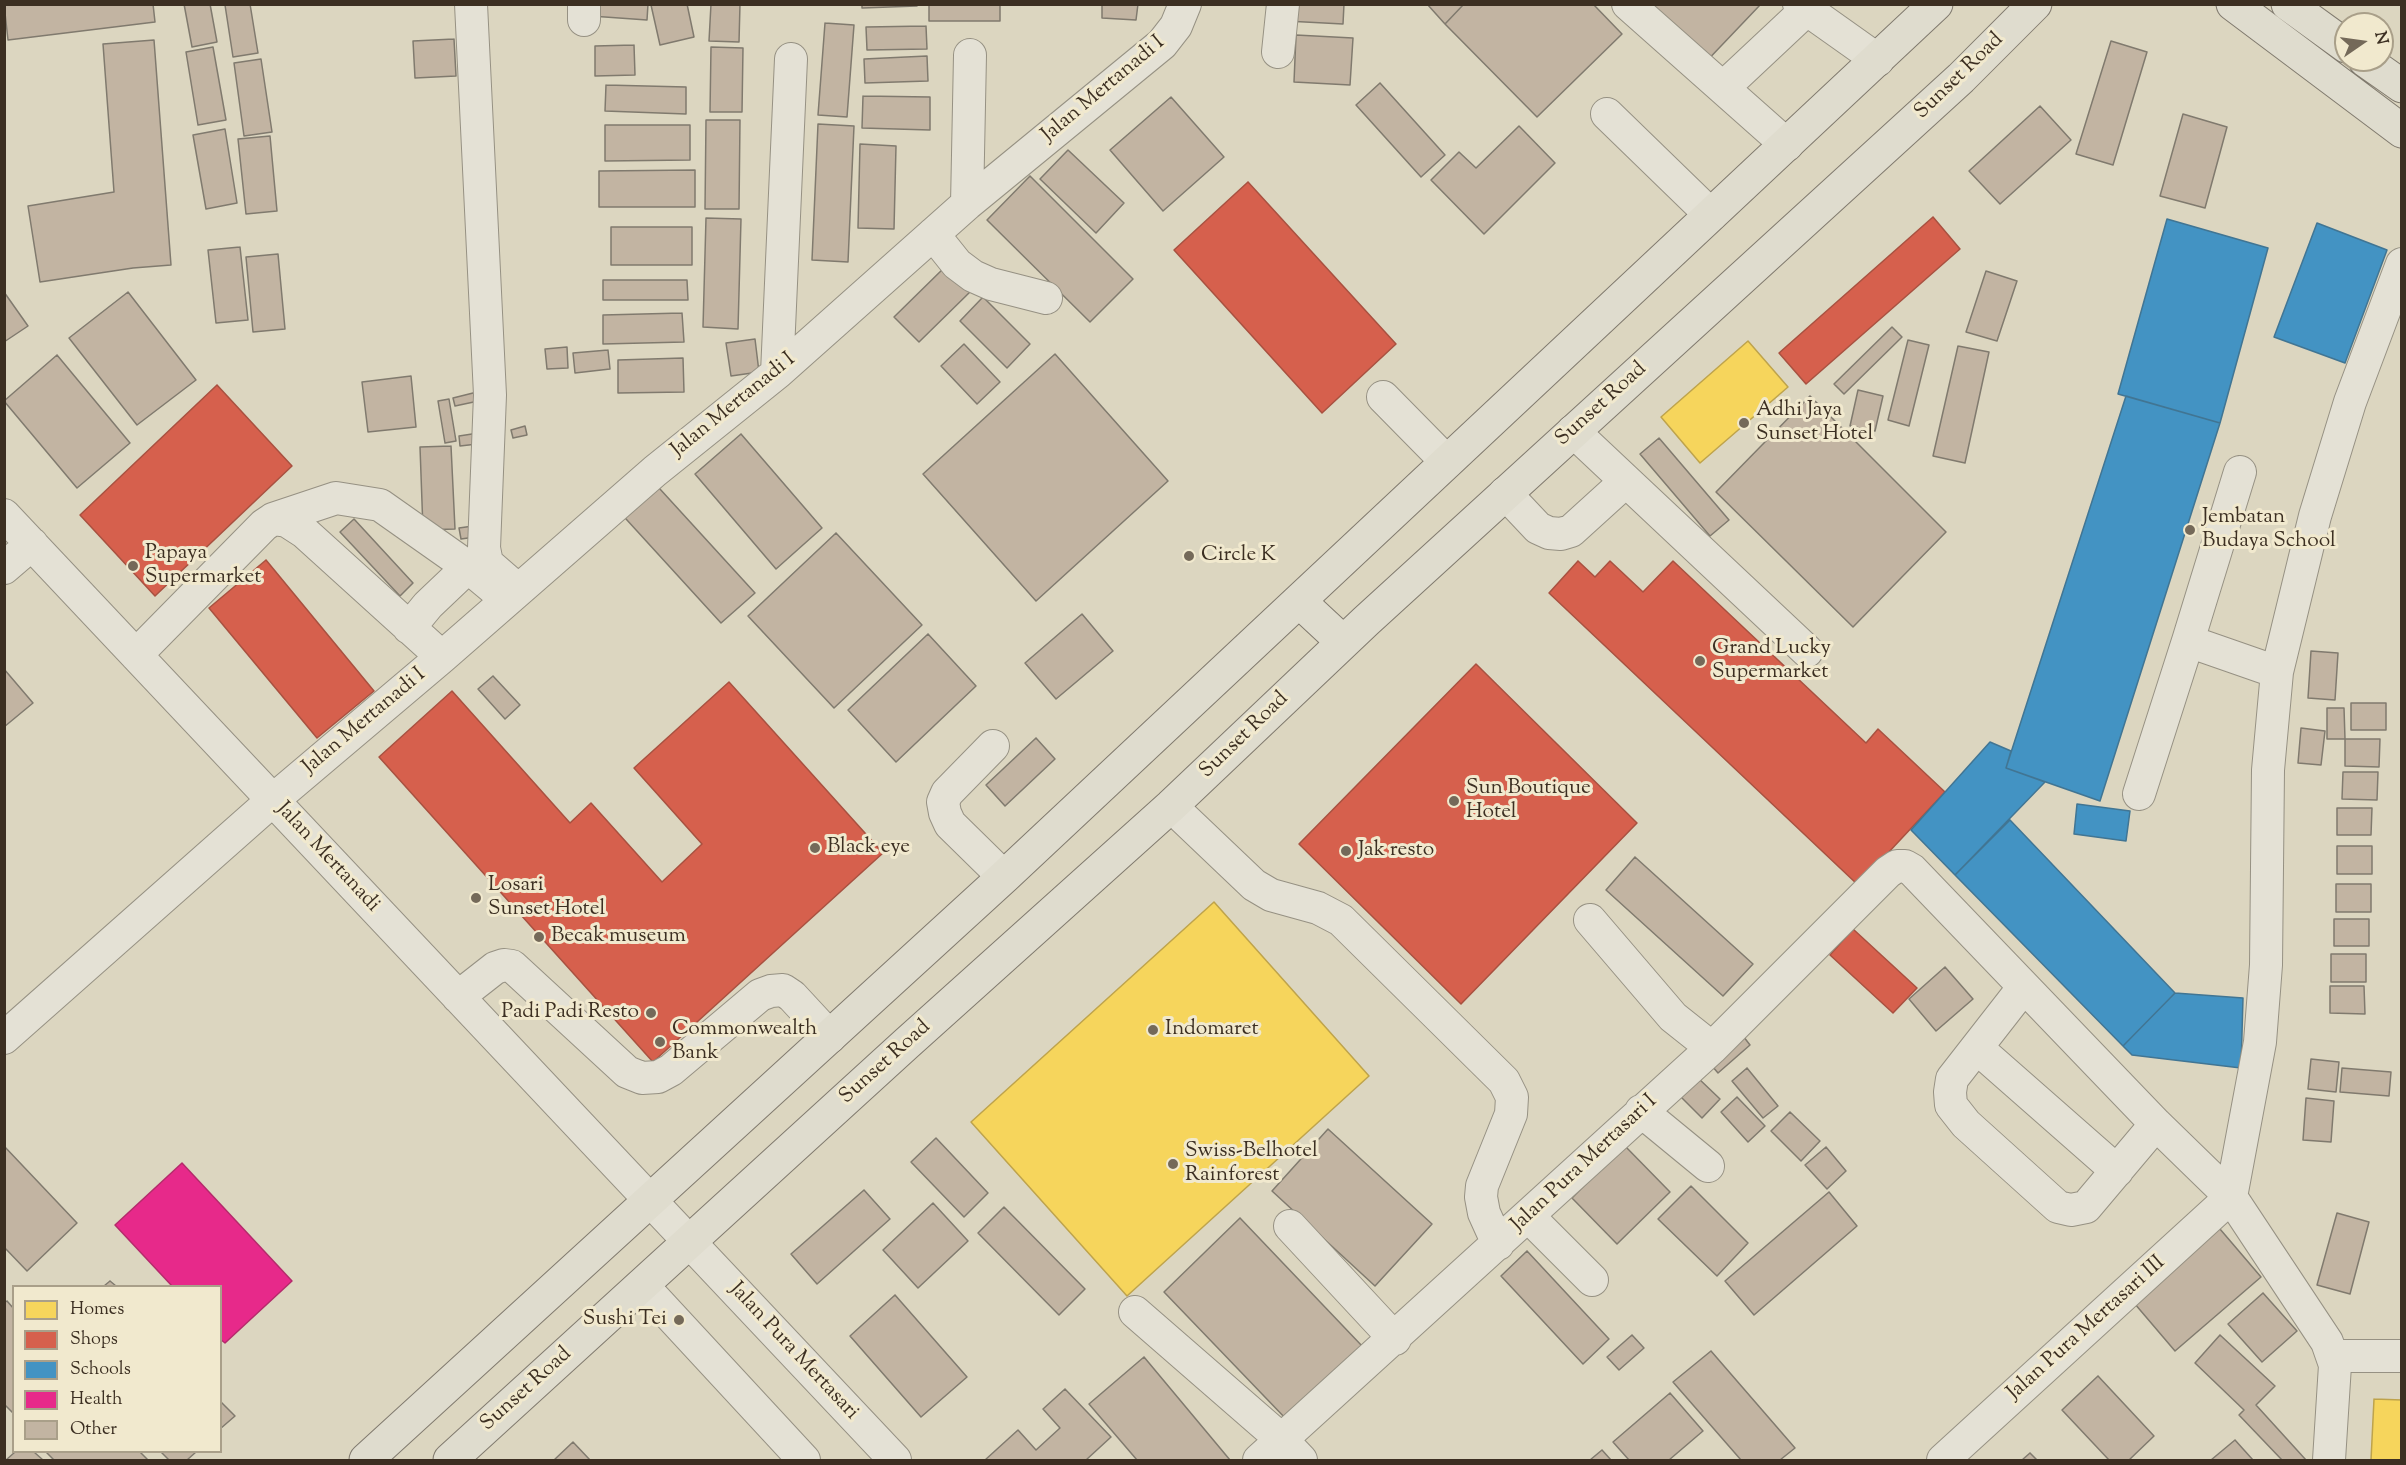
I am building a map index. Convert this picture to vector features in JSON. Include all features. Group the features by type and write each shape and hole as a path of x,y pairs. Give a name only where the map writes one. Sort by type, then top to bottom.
{"highway":[{"name":"Sunset Road","path":"450,1461 906,1044 1171,806 1343,642 1960,78 2035,4"},
{"path":"2233,4 2402,131"},
{"path":"2288,4 2334,37"},
{"path":"366,1461 1004,877 1300,602 1878,60 1927,9"},
{"path":"2382,72 2402,86"},
{"path":"1300,602 1343,642"}],"street":[{"path":"471,4 490,395 484,548 487,563 513,595"},
{"name":"Jalan Mertanadi I","path":"4,1038 273,800 442,657 655,471 777,373 967,204 1162,44 1176,26 1185,4"},
{"path":"1278,52 1283,4"},
{"path":"1628,4 1787,145"},
{"path":"1724,87 1802,8 1878,60"},
{"path":"967,204 970,55"},
{"path":"777,373 791,59"},
{"path":"1607,114 1711,215"},
{"path":"933,234 957,264 973,276 991,284 1046,298"},
{"path":"2231,1197 2260,1042 2266,965 2268,770 2277,672 2315,516 2336,447 2350,402 2402,264"},
{"path":"1383,397 1447,462"},
{"path":"1573,430 1625,482 1807,651"},
{"path":"2139,794 2240,472"},
{"path":"1506,493 1538,528 1549,533 1561,534 1571,531 1625,482"},
{"path":"136,655 264,525 273,519 336,498 380,505 468,567 513,595"},
{"name":"Jalan Mertanadi","path":"4,515 650,1200"},
{"path":"273,519 287,521 304,532 442,657"},
{"path":"4,568 32,544"},
{"path":"409,628 428,605 468,567"},
{"path":"2188,641 2277,672"},
{"path":"993,746 947,793 943,802 950,824 1004,877"},
{"path":"1171,806 1254,885 1271,895 1318,908 1341,920 1504,1081 1512,1097 1511,1114 1482,1186 1481,1197 1484,1214 1498,1244"},
{"name":"Jalan Pura Mertasari I","path":"1280,1454 1395,1339 1712,1048 1888,872 1897,866 1905,866 1912,870 2023,988"},
{"path":"1590,920 1673,1017 1712,1048"},
{"path":"458,997 495,968 504,965 512,966 627,1072 642,1078 658,1077 672,1071 760,995 771,991 783,990 792,996 830,1037"},
{"path":"2156,1124 2086,1207 2071,1210 2058,1207 1966,1124 1951,1105 1952,1080 2023,988 2231,1197 2327,1342 2335,1365 2329,1461"},
{"path":"1977,1048 2117,1171"},
{"path":"1641,1111 1708,1166"},
{"name":"Jalan Pura Mertasari III","path":"1942,1461 2231,1197"},
{"name":"Jalan Pura Mertasari","path":"650,1200 895,1461"},
{"path":"1528,1216 1592,1281"},
{"path":"1290,1226 1395,1339"},
{"path":"642,1285 804,1461"},
{"path":"1135,1312 1280,1454"},
{"path":"2332,1356 2402,1356"}],"building: Homes":[{"path":"1748,341 1788,387 1700,463 1661,417"},
{"path":"1214,902 1369,1076 1127,1296 971,1122"},
{"path":"2374,1399 2402,1400 2402,1460 2371,1460"}],"building: Shops":[{"path":"1248,182 1396,344 1322,413 1174,250"},
{"path":"1933,217 1960,249 1806,384 1779,353"},
{"path":"217,385 292,466 155,596 80,515"},
{"path":"266,560 374,691 317,738 209,608"},
{"name":"Grand Lucky Supermarket","path":"1578,561 1595,577 1610,561 1643,592 1673,561 1866,743 1878,729 1945,792 1858,885 1549,593"},
{"path":"1476,664 1637,823 1461,1004 1299,844"},
{"path":"729,682 883,853 653,1062 379,757 452,691 570,823 591,803 662,882 702,844 634,768"},
{"path":"1853,929 1917,988 1893,1013 1830,955"}],"building: Schools":[{"path":"2167,219 2268,248 2220,423 2118,394"},
{"path":"2317,223 2387,250 2345,363 2274,337"},
{"path":"2126,396 2220,423 2100,801 2006,768"},
{"path":"1990,742 2011,751 2006,768 2045,782 1955,875 1911,830"},
{"path":"2077,804 2130,811 2126,841 2074,834"},
{"path":"2010,820 2175,993 2123,1046 1955,875"},
{"path":"2175,993 2243,998 2241,1068 2132,1055 2123,1046"}],"building: Health":[{"path":"182,1163 292,1281 225,1343 222,1341 222,1285 171,1285 115,1225"}],"building: Other":[{"path":"4,4 153,4 155,22 8,40"},
{"path":"184,4 210,4 217,42 192,47"},
{"path":"250,4 258,53 233,57 225,5"},
{"path":"592,4 648,4 647,20 591,16"},
{"path":"687,4 694,37 660,45 651,5"},
{"path":"711,4 740,4 739,42 709,41"},
{"path":"862,4 917,4 917,6 862,8"},
{"path":"929,4 1000,4 1000,21 929,21"},
{"path":"1102,4 1138,4 1136,20 1102,18"},
{"path":"1287,4 1344,4 1343,24 1286,21"},
{"path":"1427,4 1464,4 1445,24"},
{"path":"1464,4 1593,4 1622,34 1537,117 1445,24"},
{"path":"1638,4 1761,4 1701,67"},
{"path":"825,23 854,25 847,117 818,115"},
{"path":"926,26 927,49 867,50 866,27"},
{"path":"1296,35 1353,38 1350,85 1294,82"},
{"path":"454,39 456,76 415,78 413,41"},
{"path":"154,40 171,265 133,268 40,282 28,206 114,192 103,44"},
{"path":"2111,41 2147,52 2113,165 2076,154"},
{"path":"634,45 635,75 595,76 595,46"},
{"path":"213,47 226,120 198,125 186,52"},
{"path":"711,47 743,48 742,112 710,112"},
{"path":"927,56 928,81 865,83 864,59"},
{"path":"261,59 272,132 244,136 234,63"},
{"path":"1380,83 1445,155 1421,177 1356,105"},
{"path":"606,85 686,87 686,114 605,111"},
{"path":"863,96 930,97 930,130 862,128"},
{"path":"1171,97 1224,157 1163,211 1110,150"},
{"path":"2040,106 2071,140 2000,204 1969,171"},
{"path":"2183,114 2227,127 2205,208 2160,196"},
{"path":"706,120 740,120 739,209 705,209"},
{"path":"818,124 854,126 848,262 812,260"},
{"path":"605,125 690,125 690,160 605,161"},
{"path":"1519,126 1555,163 1484,234 1431,180 1459,152 1476,168"},
{"path":"225,129 237,203 206,209 193,135"},
{"path":"270,136 277,211 246,214 238,139"},
{"path":"860,144 896,146 894,229 858,228"},
{"path":"1068,150 1124,203 1096,233 1040,179"},
{"path":"695,170 695,207 599,207 599,171"},
{"path":"1030,176 1133,279 1090,322 987,220"},
{"path":"706,218 741,219 738,329 703,327"},
{"path":"611,227 692,227 692,265 611,265"},
{"path":"240,247 248,320 216,323 208,250"},
{"path":"278,254 285,329 253,332 246,257"},
{"path":"948,264 972,290 919,342 894,317"},
{"path":"1986,271 2017,281 1997,341 1966,332"},
{"path":"603,280 687,280 688,300 603,300"},
{"path":"4,292 28,326 4,342"},
{"path":"128,292 196,380 137,425 69,338"},
{"path":"983,297 1030,344 1007,368 960,321"},
{"path":"682,313 684,342 603,344 603,315"},
{"path":"1892,327 1902,337 1844,394 1834,384"},
{"path":"755,339 759,372 731,376 726,343"},
{"path":"1908,340 1929,345 1909,426 1888,420"},
{"path":"964,344 1000,382 977,404 941,366"},
{"path":"1958,346 1989,352 1965,463 1933,456"},
{"path":"567,347 568,368 547,369 545,349"},
{"path":"608,350 610,369 575,373 573,353"},
{"path":"1055,354 1168,481 1036,601 923,474"},
{"path":"57,355 130,443 77,488 4,401"},
{"path":"683,358 684,392 618,393 618,360"},
{"path":"411,376 416,427 368,432 362,382"},
{"path":"1858,390 1883,396 1875,431 1850,426"},
{"path":"481,391 483,400 455,406 453,398"},
{"path":"1810,396 1946,532 1853,627 1716,492"},
{"path":"449,399 456,441 445,443 438,401"},
{"path":"525,426 527,435 513,438 511,430"},
{"path":"485,432 486,443 460,446 459,436"},
{"path":"741,434 822,528 776,569 695,474"},
{"path":"1659,438 1729,520 1710,536 1640,454"},
{"path":"451,446 455,529 423,530 420,447"},
{"path":"649,477 755,593 721,623 616,508"},
{"path":"354,519 413,583 400,596 340,532"},
{"path":"480,525 482,536 461,539 459,528"},
{"path":"836,533 922,625 834,708 748,616"},
{"path":"1082,614 1113,651 1056,699 1025,663"},
{"path":"928,634 976,686 896,762 848,710"},
{"path":"2311,651 2338,653 2335,700 2308,698"},
{"path":"4,669 33,703 4,727"},
{"path":"493,676 520,705 505,719 478,689"},
{"path":"2351,703 2386,703 2386,730 2351,730"},
{"path":"2327,708 2344,708 2345,739 2327,739"},
{"path":"2301,728 2325,731 2321,765 2298,763"},
{"path":"1036,738 1055,759 1005,806 986,785"},
{"path":"2345,739 2380,739 2379,767 2345,766"},
{"path":"2343,772 2378,772 2377,800 2342,799"},
{"path":"2337,808 2372,808 2371,835 2337,835"},
{"path":"2337,846 2372,846 2372,874 2337,874"},
{"path":"1635,857 1753,964 1723,996 1606,890"},
{"path":"2336,884 2371,884 2371,912 2336,912"},
{"path":"2334,919 2369,919 2369,946 2334,946"},
{"path":"2331,954 2366,954 2366,982 2331,982"},
{"path":"1945,967 1973,999 1936,1031 1909,999"},
{"path":"2330,986 2364,986 2365,1014 2330,1013"},
{"path":"1740,1032 1750,1045 1718,1073 1707,1060"},
{"path":"2311,1059 2339,1062 2336,1092 2308,1089"},
{"path":"1747,1068 1778,1106 1763,1118 1732,1081"},
{"path":"2342,1068 2391,1072 2389,1096 2340,1092"},
{"path":"1697,1077 1720,1099 1702,1118 1679,1095"},
{"path":"1737,1097 1765,1126 1748,1142 1721,1112"},
{"path":"2306,1098 2334,1101 2331,1142 2303,1140"},
{"path":"1790,1112 1820,1141 1801,1161 1771,1131"},
{"path":"1328,1129 1432,1224 1375,1286 1272,1191"},
{"path":"936,1138 988,1193 964,1217 911,1162"},
{"path":"1624,1145 1670,1192 1617,1244 1572,1198"},
{"path":"4,1146 77,1223 27,1271 4,1247"},
{"path":"1826,1147 1846,1171 1827,1189 1805,1165"},
{"path":"1691,1186 1748,1243 1717,1276 1658,1219"},
{"path":"864,1190 890,1219 817,1284 791,1254"},
{"path":"1829,1192 1857,1226 1754,1315 1725,1281"},
{"path":"933,1203 968,1241 918,1288 883,1250"},
{"path":"1004,1207 1085,1289 1059,1315 978,1233"},
{"path":"2337,1213 2369,1222 2350,1294 2317,1285"},
{"path":"1240,1218 1363,1347 1288,1421 1164,1292"},
{"path":"2214,1222 2261,1277 2175,1351 2129,1297"},
{"path":"1527,1251 1609,1339 1583,1364 1501,1276"},
{"path":"2263,1293 2297,1331 2262,1362 2228,1324"},
{"path":"895,1295 967,1377 921,1417 850,1336"},
{"path":"7,1301 12,1307 12,1412 4,1404 4,1303"},
{"path":"1632,1335 1644,1348 1619,1370 1607,1357"},
{"path":"2220,1335 2275,1386 2256,1405 2306,1460 2282,1460 2239,1415 2244,1410 2195,1363"},
{"path":"1711,1351 1795,1448 1780,1460 1741,1460 1673,1382"},
{"path":"1144,1357 1230,1460 1137,1460 1089,1404"},
{"path":"2098,1376 2154,1436 2129,1460 2109,1460 2062,1410"},
{"path":"1065,1389 1111,1437 1086,1460 985,1460 1018,1430 1036,1450 1060,1428 1043,1409"},
{"path":"1670,1393 1703,1431 1669,1460 1629,1460 1613,1442"},
{"path":"222,1403 235,1416 222,1427"},
{"path":"2235,1440 2253,1460 2211,1460"},
{"path":"573,1442 590,1460 554,1460"},
{"path":"1602,1450 1611,1460 1590,1460"},
{"path":"14,1453 35,1453 43,1460 6,1460"},
{"path":"47,1453 141,1453 148,1460 54,1460"},
{"path":"162,1453 195,1453 187,1460 169,1460"},
{"path":"2030,1453 2037,1460 2022,1460"}],"place":[{"name":"Adhi Jaya Sunset Hotel","path":"1744,423"},
{"name":"Jembatan Budaya School","path":"2190,530"},
{"name":"Circle K","path":"1189,556"},
{"name":"Papaya Supermarket","path":"133,566"},
{"name":"Grand Lucky Supermarket","path":"1700,661"},
{"name":"Sun Boutique Hotel","path":"1454,801"},
{"name":"Black eye","path":"815,848"},
{"name":"Jak resto","path":"1346,851"},
{"name":"Losari Sunset Hotel","path":"476,898"},
{"name":"Becak museum","path":"539,937"},
{"name":"Padi Padi Resto","path":"651,1013"},
{"name":"Indomaret","path":"1153,1030"},
{"name":"Commonwealth Bank","path":"660,1042"},
{"name":"Swiss-Belhotel Rainforest","path":"1173,1164"},
{"name":"Sushi Tei","path":"679,1320"}]}
